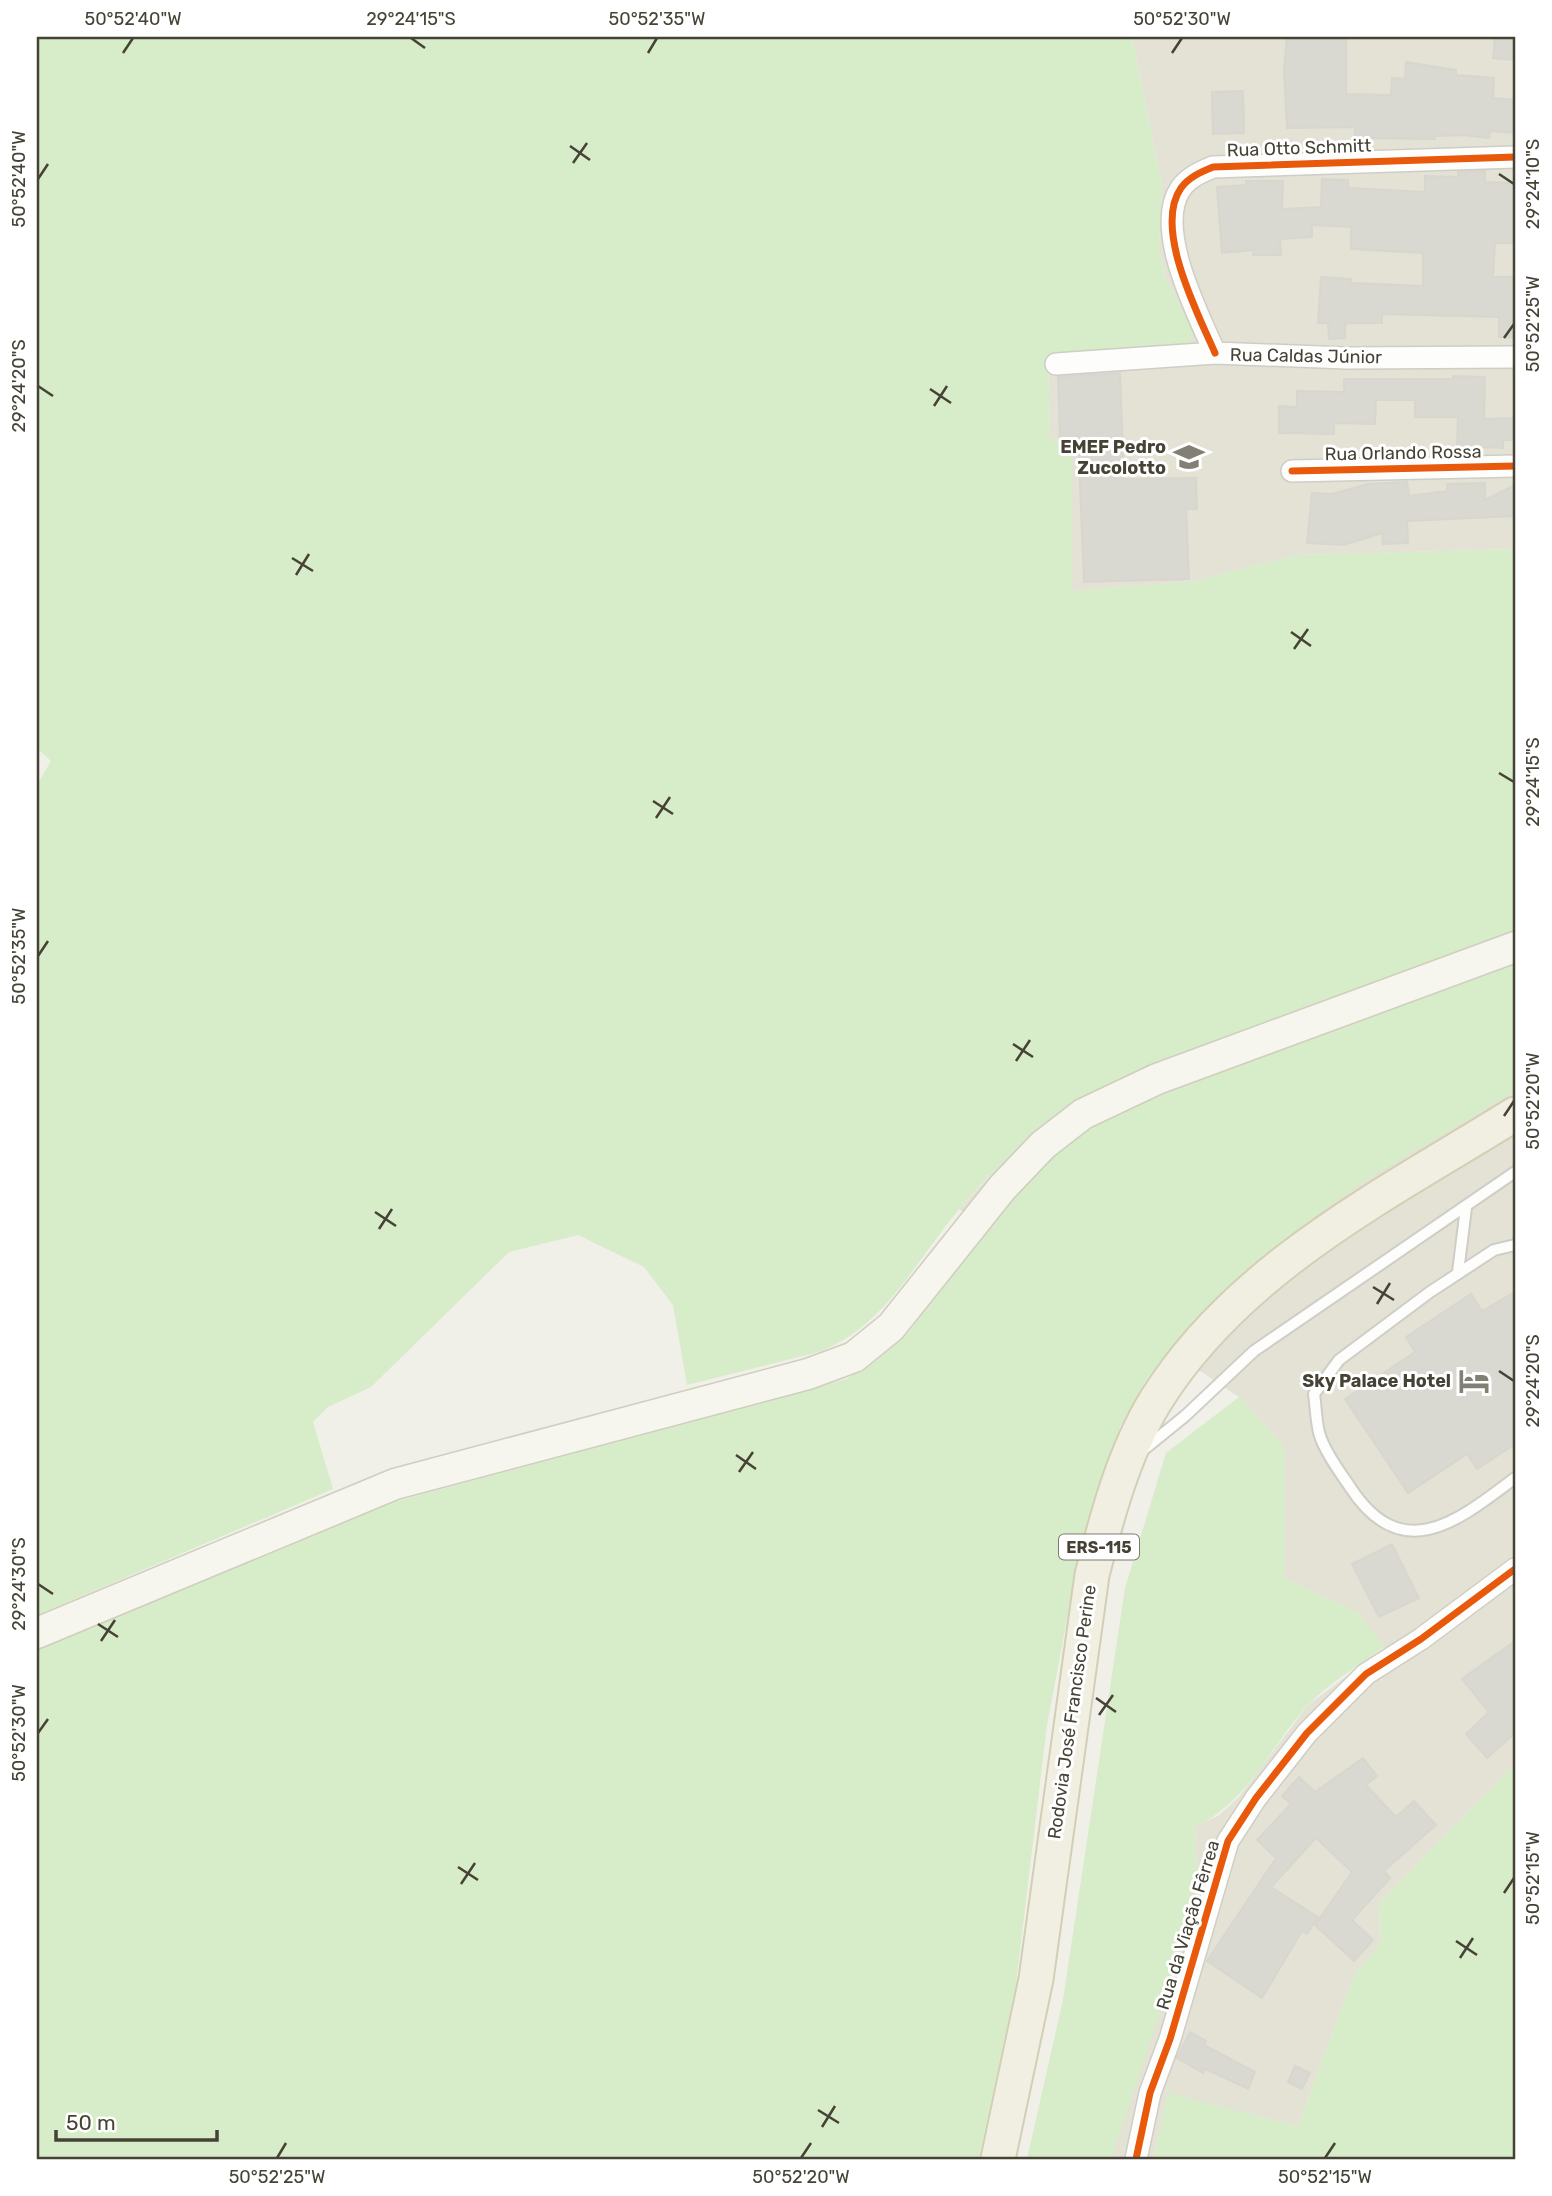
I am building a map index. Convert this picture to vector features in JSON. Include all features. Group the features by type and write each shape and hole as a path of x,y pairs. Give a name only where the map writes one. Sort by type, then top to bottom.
{"main road":[{"path":"37,1633 395,1484 808,1374 853,1357 891,1327 1002,1188 1043,1145 1083,1114 1157,1079 1515,947"},
{"name":"Rodovia José Francisco Perine","path":"998,2159 1036,1979 1092,1575 1127,1463 1155,1402 1183,1362 1220,1320 1264,1279 1310,1242 1515,1114"}],"street":[{"name":"Rua Otto Schmitt","path":"1215,353 1187,291 1174,245 1175,206 1180,189 1192,176 1213,167 1515,157"},
{"name":"Rua Caldas Júnior","path":"1056,364 1215,353 1346,358 1515,357"},
{"name":"Rua Orlando Rossa","path":"1292,471 1515,466"},
{"name":"Rua da Viação Fêrrea","path":"1136,2159 1150,2093 1189,1976 1228,1841 1307,1733 1366,1674 1421,1639 1515,1569"}],"lane":[{"path":"1127,1463 1185,1416 1254,1350 1466,1208 1515,1172"},
{"path":"1458,1272 1466,1208"},
{"path":"1515,1245 1494,1250 1458,1272 1339,1360 1314,1394 1320,1436 1366,1512 1399,1531 1427,1530 1462,1518 1515,1479"}],"shaded area":[{"path":"1132,37 1515,37 1515,549 1297,555 1195,581 1072,591 1072,441 1050,439 1048,354 1180,346 1192,328 1166,279 1159,249 1162,187"},
{"path":"1515,936 1515,1764 1379,1903 1380,1945 1354,1975 1298,2126 1168,2094 1153,2159 1111,2159 1197,1871 1195,1826 1218,1816 1238,1798 1308,1705 1384,1648 1357,1612 1283,1578 1284,1446 1239,1397 959,1209 1007,1158 1051,1120 1084,1098"}],"green space":[{"path":"37,37 1132,37 1162,187 1159,249 1166,279 1192,328 1193,338 1190,343 1180,346 1048,354 1050,439 1072,441 1072,591 1195,581 1297,555 1515,549 1515,934 1084,1098 1018,1148 988,1177 960,1208 881,1309 863,1326 819,1352 687,1385 673,1305 644,1267 578,1235 509,1252 371,1387 328,1407 313,1422 333,1489 37,1615 37,785 51,761 37,748"},
{"path":"1515,956 1515,1091 1361,1183 1253,1263 1183,1332 1148,1377 1120,1427 1081,1545 1047,1725 1016,1984 979,2159 37,2159 37,1646 98,1624 350,1514 846,1379 874,1362 909,1332 1001,1208 1032,1174 1091,1126 1163,1090"},
{"path":"1239,1397 1284,1446 1284,1578 1357,1612 1384,1647 1315,1698 1244,1788 1214,1816 1195,1827 1197,1871 1168,1988 1111,2159 1027,2159 1063,2000 1125,1588 1166,1453"},
{"path":"1515,1764 1515,2159 1153,2159 1168,2093 1298,2126 1354,1975 1380,1945 1379,1903"}],"building":[{"path":"1287,37 1346,37 1346,94 1391,95 1392,78 1405,79 1406,62 1456,70 1456,75 1494,78 1493,98 1515,100 1515,133 1490,131 1489,138 1462,135 1435,136 1435,139 1355,138 1355,127 1287,128 1284,70"},
{"path":"1495,37 1515,37 1515,60 1493,58"},
{"path":"1243,91 1244,133 1213,134 1212,92"},
{"path":"1485,171 1485,182 1515,183 1515,243 1495,243 1493,277 1515,277 1515,338 1499,337 1499,317 1382,314 1382,323 1345,324 1345,338 1329,339 1328,323 1318,323 1321,277 1351,279 1351,283 1423,286 1423,253 1351,249 1351,227 1312,225 1312,237 1280,239 1281,255 1253,255 1253,250 1222,253 1217,187 1246,185 1246,181 1283,181 1282,209 1321,207 1322,179 1348,180 1348,188 1425,192 1425,176 1458,177 1458,172"},
{"path":"1120,373 1124,479 1196,478 1197,509 1186,509 1189,579 1084,582 1078,437 1060,438 1058,377"},
{"path":"1453,376 1485,377 1484,419 1515,418 1515,440 1503,440 1503,448 1457,446 1458,417 1415,417 1415,400 1376,400 1375,424 1334,423 1334,434 1279,433 1279,406 1297,407 1297,391 1344,392 1344,379 1453,379"},
{"path":"1407,482 1409,496 1448,491 1447,484 1485,483 1485,500 1515,485 1515,516 1407,521 1408,543 1383,544 1382,533 1344,545 1307,543 1312,493 1332,494 1368,484"},
{"path":"1515,1292 1515,1444 1477,1469 1467,1454 1408,1493 1345,1399 1415,1352 1406,1337 1471,1294 1482,1311"},
{"path":"1392,1544 1419,1598 1379,1617 1352,1564"},
{"path":"1515,1641 1515,1733 1487,1758 1466,1734 1489,1712 1462,1679"},
{"path":"1363,1758 1377,1776 1366,1785 1396,1817 1414,1801 1436,1825 1384,1871 1390,1878 1352,1920 1373,1940 1354,1961 1315,1925 1352,1872 1316,1838 1271,1887 1318,1917 1307,1934 1302,1931 1262,1998 1207,1961 1276,1858 1257,1840 1291,1804 1282,1796 1299,1777 1315,1792"},
{"path":"1190,2032 1206,2041 1204,2045 1255,2072 1248,2089 1206,2069 1203,2073 1177,2058"},
{"path":"1295,2066 1310,2073 1302,2089 1288,2082"}],"cycle path":[{"path":"1215,353 1189,294 1175,248 1172,225 1174,205 1181,188 1191,178 1213,167 1515,157"},
{"path":"1292,471 1515,466"},
{"path":"1136,2159 1150,2093 1170,2039 1228,1841 1256,1798 1307,1733 1366,1674 1421,1639 1515,1569"}],"place":[{"name":"EMEF Pedro Zucolotto","path":"1189,457"},
{"name":"Sky Palace Hotel","path":"1474,1381"}]}
